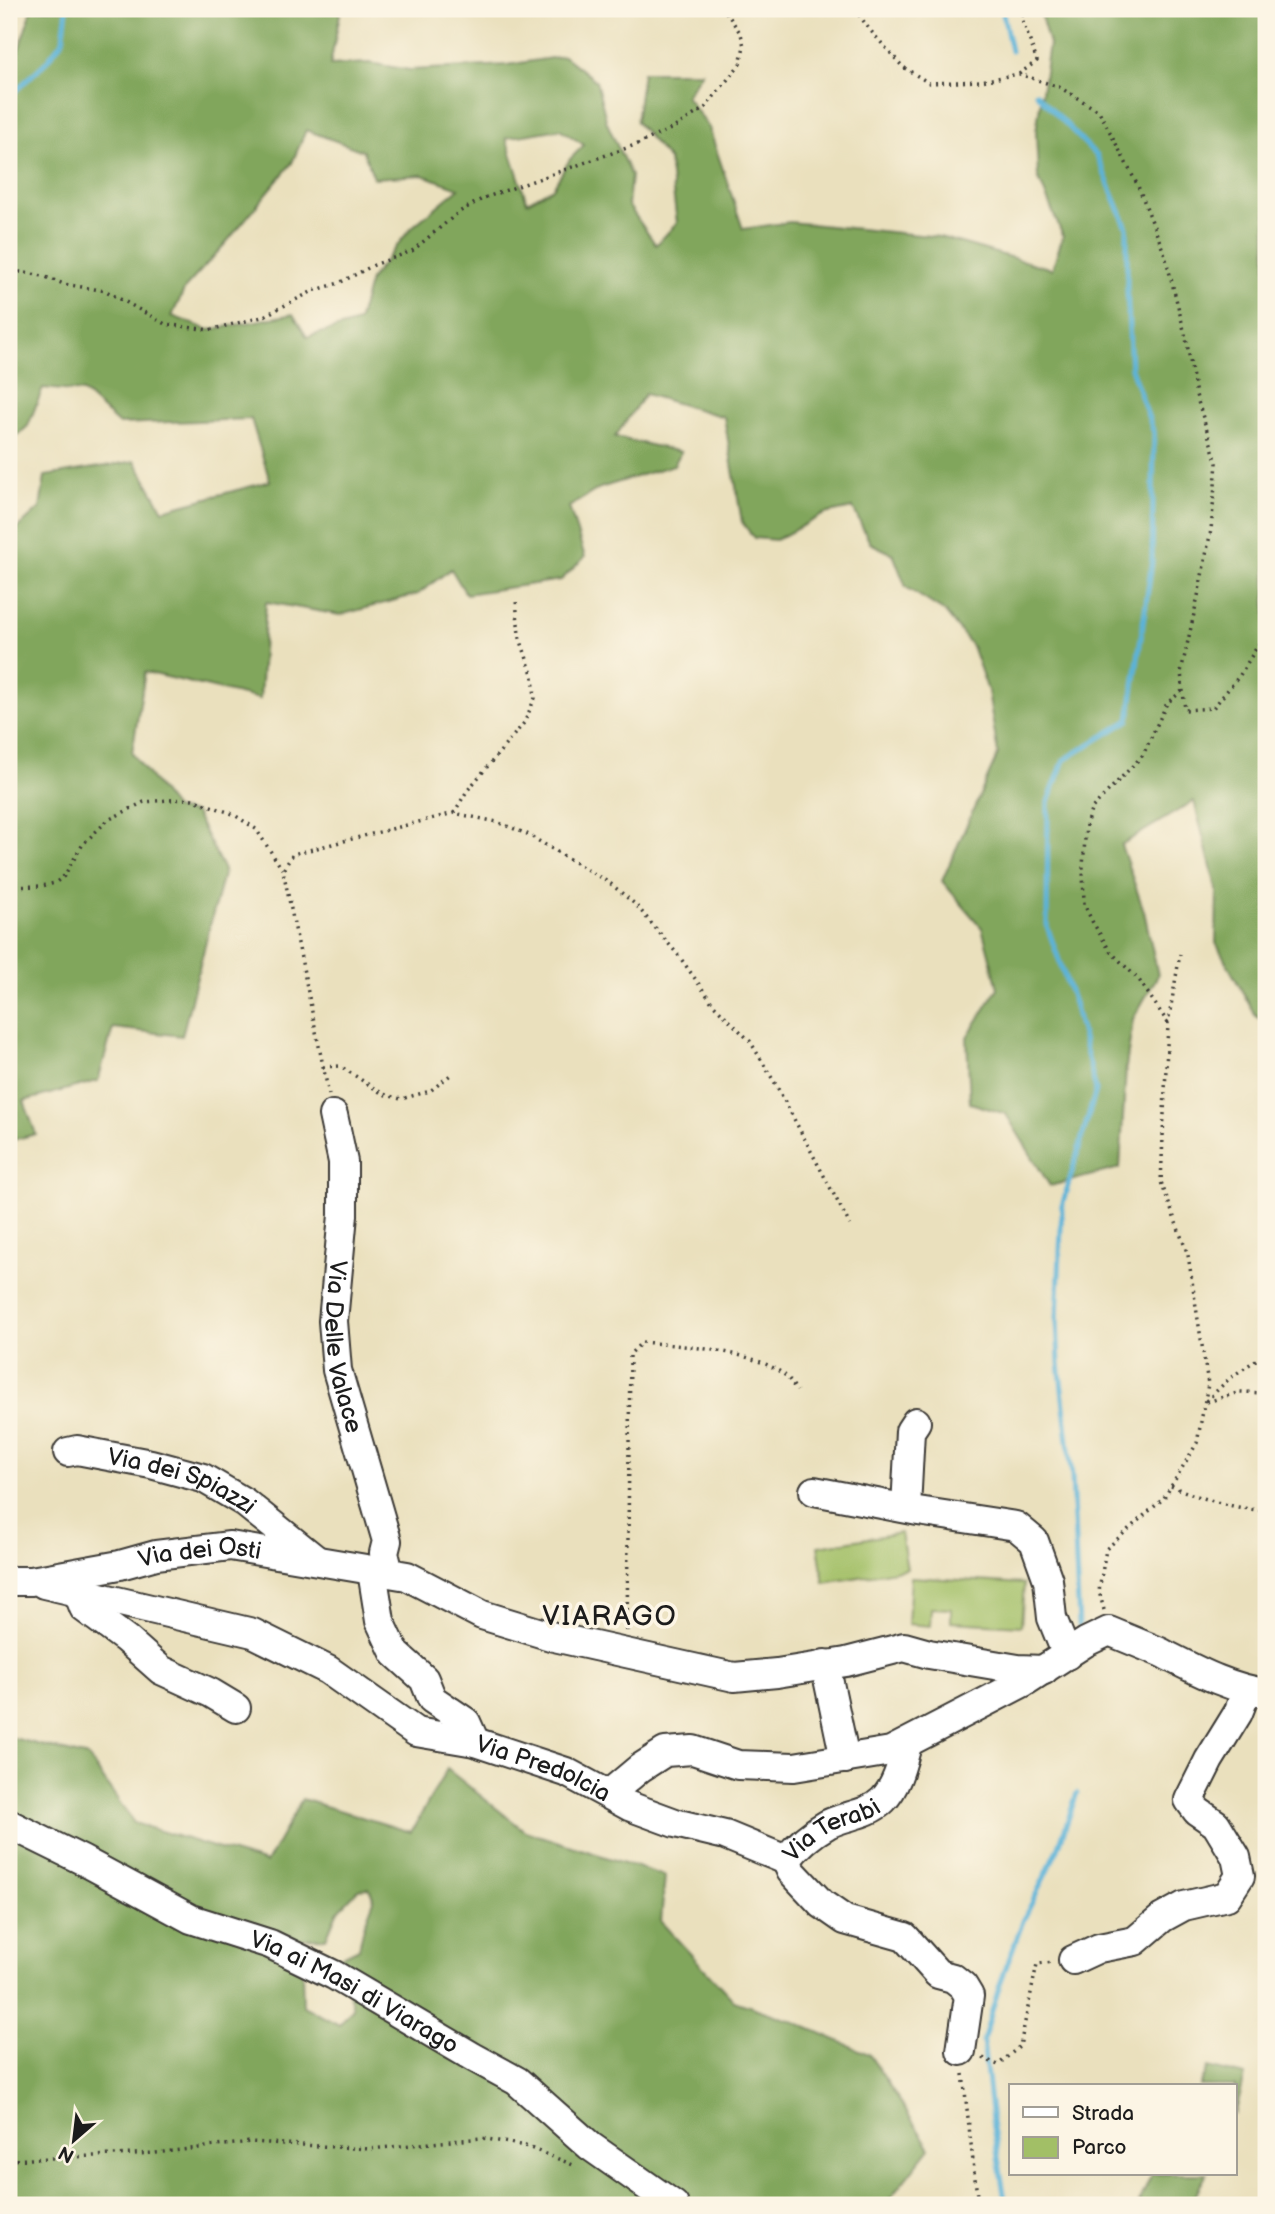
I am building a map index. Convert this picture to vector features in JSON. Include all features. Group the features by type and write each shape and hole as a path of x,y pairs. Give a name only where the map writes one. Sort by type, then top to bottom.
{"street":[{"name":"Via Delle Valace","path":"334,1115 343,1162 343,1215 333,1321 337,1370 387,1541 380,1572 380,1621 395,1653 424,1679 432,1699 466,1722 475,1742"},
{"path":"906,1508 910,1431 916,1422"},
{"name":"Via dei Spiazzi","path":"68,1452 77,1450 150,1464 203,1478 244,1502 317,1560"},
{"path":"814,1491 1016,1526 1034,1541 1048,1580 1055,1662"},
{"name":"Via dei Osti","path":"16,1586 156,1555 230,1546 407,1576 482,1615 554,1637 734,1677 846,1662 904,1647 929,1654 1018,1669 1055,1662"},
{"name":"Via Predolcia","path":"16,1586 78,1592 253,1633 328,1670 416,1731 475,1742 566,1772 609,1794 640,1768 665,1752 693,1750 738,1765 794,1768 891,1751 907,1745 1086,1642 1109,1632"},
{"path":"78,1592 85,1608 162,1670 236,1708"},
{"path":"1073,1960 1099,1948 1135,1941 1162,1918 1184,1906 1227,1896 1240,1876 1236,1857 1216,1824 1197,1811 1189,1800 1209,1760 1238,1713 1257,1692 1211,1677 1109,1632"},
{"path":"825,1664 845,1759"},
{"name":"Via Terabi","path":"609,1794 629,1806 675,1823 725,1835 786,1860 796,1847 828,1824 871,1809 884,1799 898,1773 907,1745"},
{"name":"Via ai Masi di Viarago","path":"9,1824 191,1919 270,1944 334,1975 517,2081 590,2146 674,2205"},
{"path":"786,1860 791,1871 822,1904 845,1920 905,1937 939,1974 953,1978 963,1986 969,1996 961,2051"}],"path":[{"path":"9,282 20,272 43,276 64,284 106,291 165,324 209,330 261,317 313,291 339,283 374,265 412,251 459,212 484,198 638,144 676,127 705,108 740,64 744,46 741,34 724,9"},
{"path":"855,9 903,67 929,83 981,81 1019,74 1037,61 1022,19 1023,9"},
{"path":"1019,74 1059,87 1099,111 1138,186 1165,255 1186,338 1196,394 1217,463 1211,530 1181,672 1185,710 1213,708 1240,675 1266,632"},
{"path":"454,813 467,791 524,723 535,698 533,677 519,635 516,600"},
{"path":"1168,1023 1139,980 1110,951 1092,921 1084,904 1083,867 1086,824 1093,808 1143,755 1167,703 1183,690"},
{"path":"9,887 55,883 64,876 83,844 108,820 144,802 192,799 233,814 256,829 283,870 323,1067 340,1066 383,1094 401,1099 430,1091 453,1073"},
{"path":"283,870 293,854 454,813 497,822 527,834 611,884 636,905 679,956 713,1003 750,1041 850,1225"},
{"path":"1266,826 1266,901"},
{"path":"1109,1632 1099,1591 1106,1549 1164,1498 1197,1443 1208,1384 1188,1255 1161,1182 1168,1023 1180,954"},
{"path":"627,1654 629,1353 642,1342 703,1348 758,1360 787,1377 797,1391"},
{"path":"1205,1402 1230,1378 1266,1353"},
{"path":"1205,1402 1240,1392 1266,1393"},
{"path":"1171,1486 1201,1498 1248,1510 1266,1511"},
{"path":"998,2065 1020,2046 1037,1964 1073,1960"},
{"path":"961,2051 978,2205"},
{"path":"9,2160 155,2153 251,2142 370,2149 482,2138 525,2146 577,2166"}],"green space":[{"path":"32,9 341,9 330,65 369,63 410,70 507,65 564,56 596,81 607,123 631,176 628,205 656,245 677,223 669,160 636,122 643,72 702,72 686,96 709,128 743,229 790,222 940,237 1052,269 1063,236 1038,177 1036,132 1049,44 1039,9 1266,9 1266,1023 1255,1015 1216,943 1217,891 1194,801 1121,845 1144,911 1158,975 1133,1019 1126,1067 1120,1168 1050,1186 1006,1114 970,1103 967,1037 998,988 982,928 942,881 998,754 988,691 972,646 945,612 906,587 893,554 870,543 853,508 824,514 776,540 754,538 742,522 724,417 645,394 615,437 681,452 674,465 600,488 569,507 585,557 561,580 466,594 451,569 418,594 340,615 266,602 260,699 145,672 132,753 175,809 195,813 224,870 182,1036 113,1028 98,1081 24,1101 36,1134 9,1141 9,522 17,529 40,508 45,476 135,461 163,510 270,481 251,419 119,424 83,392 43,388 28,426 9,443 9,79","holes":["560,129 584,145 570,159 553,188 527,202 506,138","306,130 363,151 374,178 422,175 459,188 411,228 370,280 358,322 307,337 293,314 209,330 172,316 185,288 292,163"]},
{"path":"901,1533 907,1569 824,1583 818,1546"},
{"path":"911,1577 1024,1584 1021,1626 951,1622 951,1609 931,1608 930,1626 908,1624"},
{"path":"9,1737 88,1757 134,1823 266,1863 302,1799 411,1832 447,1769 525,1831 665,1876 661,1922 734,2001 792,2021 869,2054 930,2148 885,2205 9,2205","holes":["369,1888 374,1900 359,1948 338,1958 353,2008 339,2025 303,2006 302,1970 277,1935 293,1939 326,1938 337,1912 359,1889"]},
{"path":"1208,2067 1245,2076 1236,2111 1236,2084 1201,2084"},
{"path":"1151,2176 1206,2176 1189,2205 1138,2205"}],"waterway":[{"path":"9,97 46,62 63,40 67,9"},
{"path":"1002,9 1011,51"},
{"path":"1036,93 1097,156 1127,228 1131,368 1154,433 1152,562 1129,720 1064,760 1048,802 1047,926 1074,1003 1096,1090 1062,1206 1057,1320 1059,1363 1072,1476 1079,1625"},
{"path":"1006,2205 992,2121 983,2041 1023,1921 1058,1849 1077,1793"}],"district":[{"name":"VIARAGO","path":"610,1615"}]}
